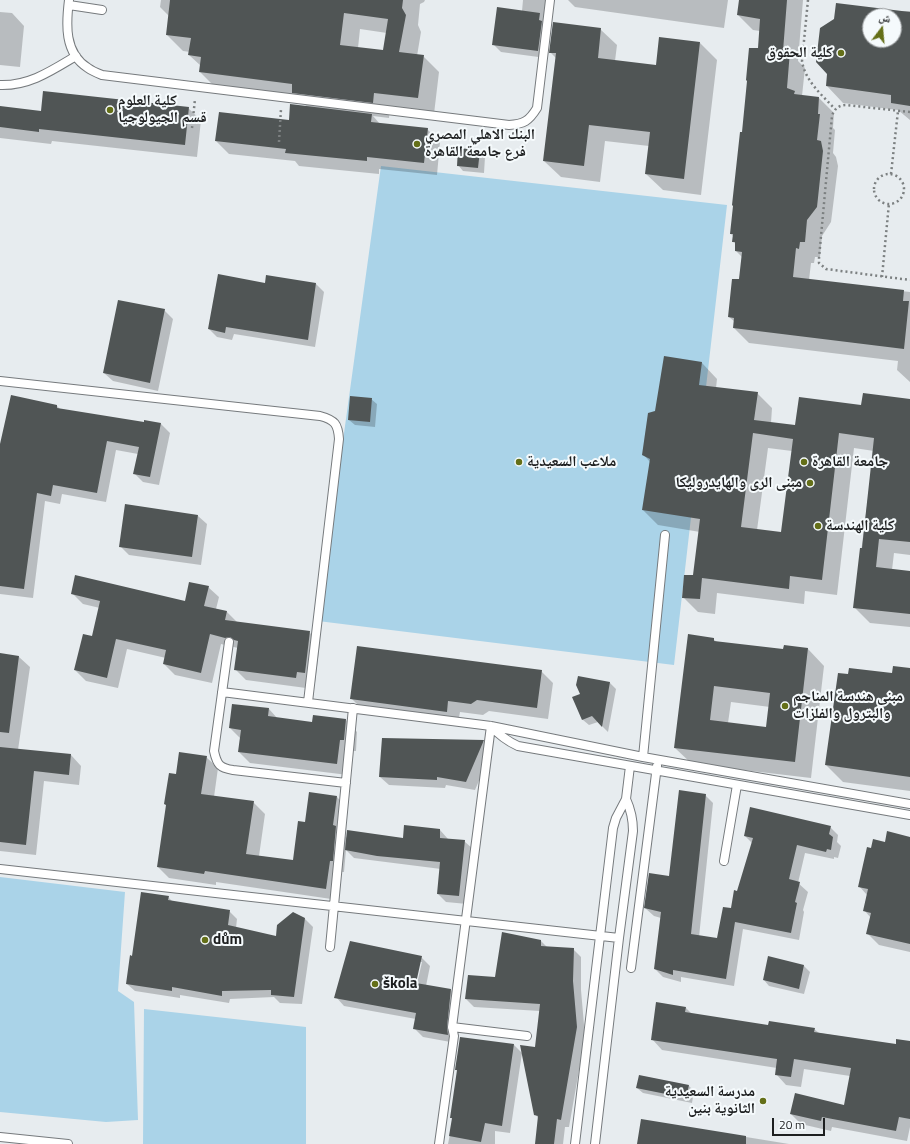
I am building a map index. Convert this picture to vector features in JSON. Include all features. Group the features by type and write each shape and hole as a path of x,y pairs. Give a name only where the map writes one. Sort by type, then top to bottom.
{"lane":[{"path":"102,10 69,3 67,26 69,42 76,56 87,68 102,75 509,125 520,124 530,118 537,108 550,0"},
{"path":"0,85 16,84 36,79 76,56"},
{"path":"0,381 320,416 331,419 338,428 339,439 308,702"},
{"path":"642,757 665,535"},
{"path":"229,642 214,751 216,761 223,768 346,783"},
{"path":"222,692 491,726 658,760 910,804"},
{"path":"330,947 353,708"},
{"path":"491,726 503,738 518,746 910,815"},
{"path":"439,1144 454,1036 452,1027 491,726"},
{"path":"632,968 658,760"},
{"path":"575,1144 613,828 616,818 626,799 630,766"},
{"path":"724,862 737,785"},
{"path":"595,1144 633,831 631,809 626,799"},
{"path":"0,869 619,938"},
{"path":"452,1027 527,1036"},
{"path":"0,1137 68,1144"}],"path":[{"path":"808,0 802,61 803,67 808,80 835,109"},
{"path":"192,128 196,87"},
{"path":"279,142 282,97"},
{"path":"910,112 842,105 835,109 832,116 819,263 830,270 910,280"},
{"path":"891,174 898,111"},
{"path":"885,174 891,174 896,175 900,179 904,189 900,199 889,203 884,202 879,198 875,188 876,182 880,178 885,174"},
{"path":"882,277 889,203"}],"shaded area":[{"name":"ملاعب السعيدية","path":"381,166 727,205 674,665 318,621"},
{"path":"0,877 125,892 118,991 134,1002 138,1120 106,1122 0,1112"},
{"path":"144,1009 306,1027 306,1144 143,1144"}],"building":[{"path":"170,0 403,0 402,8 406,15 399,52 424,55 418,98 374,93 373,103 292,93 292,84 199,72 201,57 188,55 191,38 166,35","holes":["344,13 388,19 383,50 340,45"]},
{"path":"739,0 787,0 783,51 790,51 787,88 795,91 794,94 819,97 818,114 820,114 817,140 821,141 823,151 817,207 807,220 805,242 800,242 799,249 796,248 793,277 904,290 903,301 909,301 904,349 733,328 734,318 728,317 732,279 739,279 742,252 735,251 735,242 732,242 733,234 730,234 732,205 740,132 742,132 749,48 758,48 760,19 737,15"},
{"name":"كلية الحقوق","path":"836,3 877,8 862,8 862,48 902,48 902,11 910,12 910,106 891,103 891,95 826,86 827,74 816,62 820,28 834,19"},
{"path":"497,7 540,13 539,20 542,21 538,51 492,45"},
{"path":"553,22 601,28 598,58 656,65 659,37 700,42 684,179 645,174 650,132 589,125 584,166 543,161 556,53 549,53"},
{"path":"43,91 189,107 185,145 39,129 39,132 0,127 0,106 41,111"},
{"path":"290,104 372,114 371,122 428,128 424,163 367,157 367,161 285,153 286,149 215,141 219,112 289,120"},
{"path":"458,148 480,150 478,168 457,166"},
{"path":"218,274 265,283 266,275 316,283 308,340 226,327 225,333 208,329"},
{"path":"118,300 165,309 150,383 103,373"},
{"path":"664,356 702,362 699,385 758,392 754,420 795,425 799,397 861,405 863,393 910,399 910,542 879,539 876,567 910,571 910,614 853,608 860,548 862,548 874,438 839,433 822,580 790,576 789,589 702,578 700,599 682,598 684,575 693,575 700,519 642,510 650,459 642,455 648,413 655,411","holes":["753,433 793,439 781,532 741,527"]},
{"path":"11,395 57,405 57,408 144,422 144,420 161,423 150,477 133,474 139,447 107,441 97,493 53,485 51,496 37,493 24,589 0,586 0,444"},
{"path":"350,396 372,398 370,422 348,420"},
{"path":"125,504 198,515 192,557 119,547"},
{"path":"75,575 185,601 189,582 209,586 204,606 227,611 225,620 310,631 305,673 297,672 296,678 234,670 238,641 230,637 225,638 210,634 201,673 163,664 166,650 116,639 107,678 74,670 83,634 92,636 100,601 71,594"},
{"name":"مبنى هندسة المناجم والبترول والفلزات","path":"688,634 714,638 714,641 783,649 784,645 808,648 795,762 674,748","holes":["714,686 770,693 766,727 710,720"]},
{"path":"357,646 542,670 537,708 477,700 471,704 448,701 447,712 350,699"},
{"path":"0,653 19,656 9,733 0,732"},
{"path":"893,666 910,668 910,777 825,765 838,673 848,674 849,668 892,673"},
{"path":"578,676 610,682 602,727 592,716 582,720 572,697 580,694 576,685"},
{"path":"232,704 269,708 268,716 312,722 313,715 346,719 344,740 340,740 337,764 238,752 241,730 229,728"},
{"path":"382,738 484,740 466,782 437,777 437,780 379,777"},
{"path":"0,747 71,754 69,775 34,771 26,845 0,842"},
{"path":"179,752 207,756 201,794 254,801 246,854 293,860 298,821 305,822 309,792 337,796 333,825 336,826 333,861 330,861 326,889 205,871 204,874 157,867 169,773 176,774"},
{"path":"679,790 706,794 691,934 717,938 723,907 731,908 734,890 737,891 753,838 744,836 750,807 831,826 829,834 833,837 831,850 827,849 826,852 797,845 789,879 800,882 795,902 797,903 791,933 735,922 726,979 673,970 673,975 654,969 661,912 644,908 649,873 669,876"},
{"path":"404,825 440,829 440,838 465,840 459,896 437,894 440,862 377,856 345,850 347,830 403,838"},
{"path":"887,831 910,837 910,944 866,934 871,913 863,911 868,889 858,887 867,847 871,848 873,839 885,842"},
{"path":"141,892 169,896 168,900 230,910 228,925 276,936 277,925 293,912 305,918 294,997 271,995 271,990 222,991 222,996 172,987 172,991 126,984 130,955 132,956"},
{"path":"502,932 541,940 541,946 574,948 573,981 577,1027 561,1120 557,1119 554,1144 535,1144 538,1116 534,1115 520,1045 535,1047 540,1004 465,999 468,975 495,977"},
{"name":"škola","path":"350,941 422,956 416,983 451,989 447,1027 448,1035 413,1029 416,1013 334,998"},
{"path":"768,956 804,965 799,989 763,980"},
{"path":"656,1002 686,1007 685,1012 768,1025 769,1021 815,1028 814,1032 896,1044 896,1039 910,1041 910,1119 899,1117 896,1131 822,1117 821,1121 790,1114 795,1093 844,1105 851,1068 794,1059 791,1077 775,1075 777,1059 651,1040"},
{"path":"460,1037 514,1044 502,1126 485,1123 481,1142 449,1136 457,1070 455,1070"},
{"path":"639,1075 689,1085 686,1098 636,1088"},
{"path":"641,1119 746,1136 746,1144 637,1144"}],"place":[{"name":"كلية الحقوق","path":"841,53"},
{"name":"كلية العلوم قسم الجيولوجيا","path":"110,110"},
{"name":"البنك الاهلي المصري فرع جامعة القاهرة","path":"417,144"},
{"name":"ملاعب السعيدية","path":"519,462"},
{"name":"جامعة القاهرة","path":"804,462"},
{"name":"مبنى الرى والهايدروليكا","path":"810,483"},
{"name":"كلية الهندسة","path":"818,526"},
{"name":"مبنى هندسة المناجم والبترول والفلزات","path":"785,706"},
{"name":"dům","path":"205,940"},
{"name":"škola","path":"375,984"},
{"name":"مدرسة السعيدية الثانوية بنين","path":"763,1101"}]}
